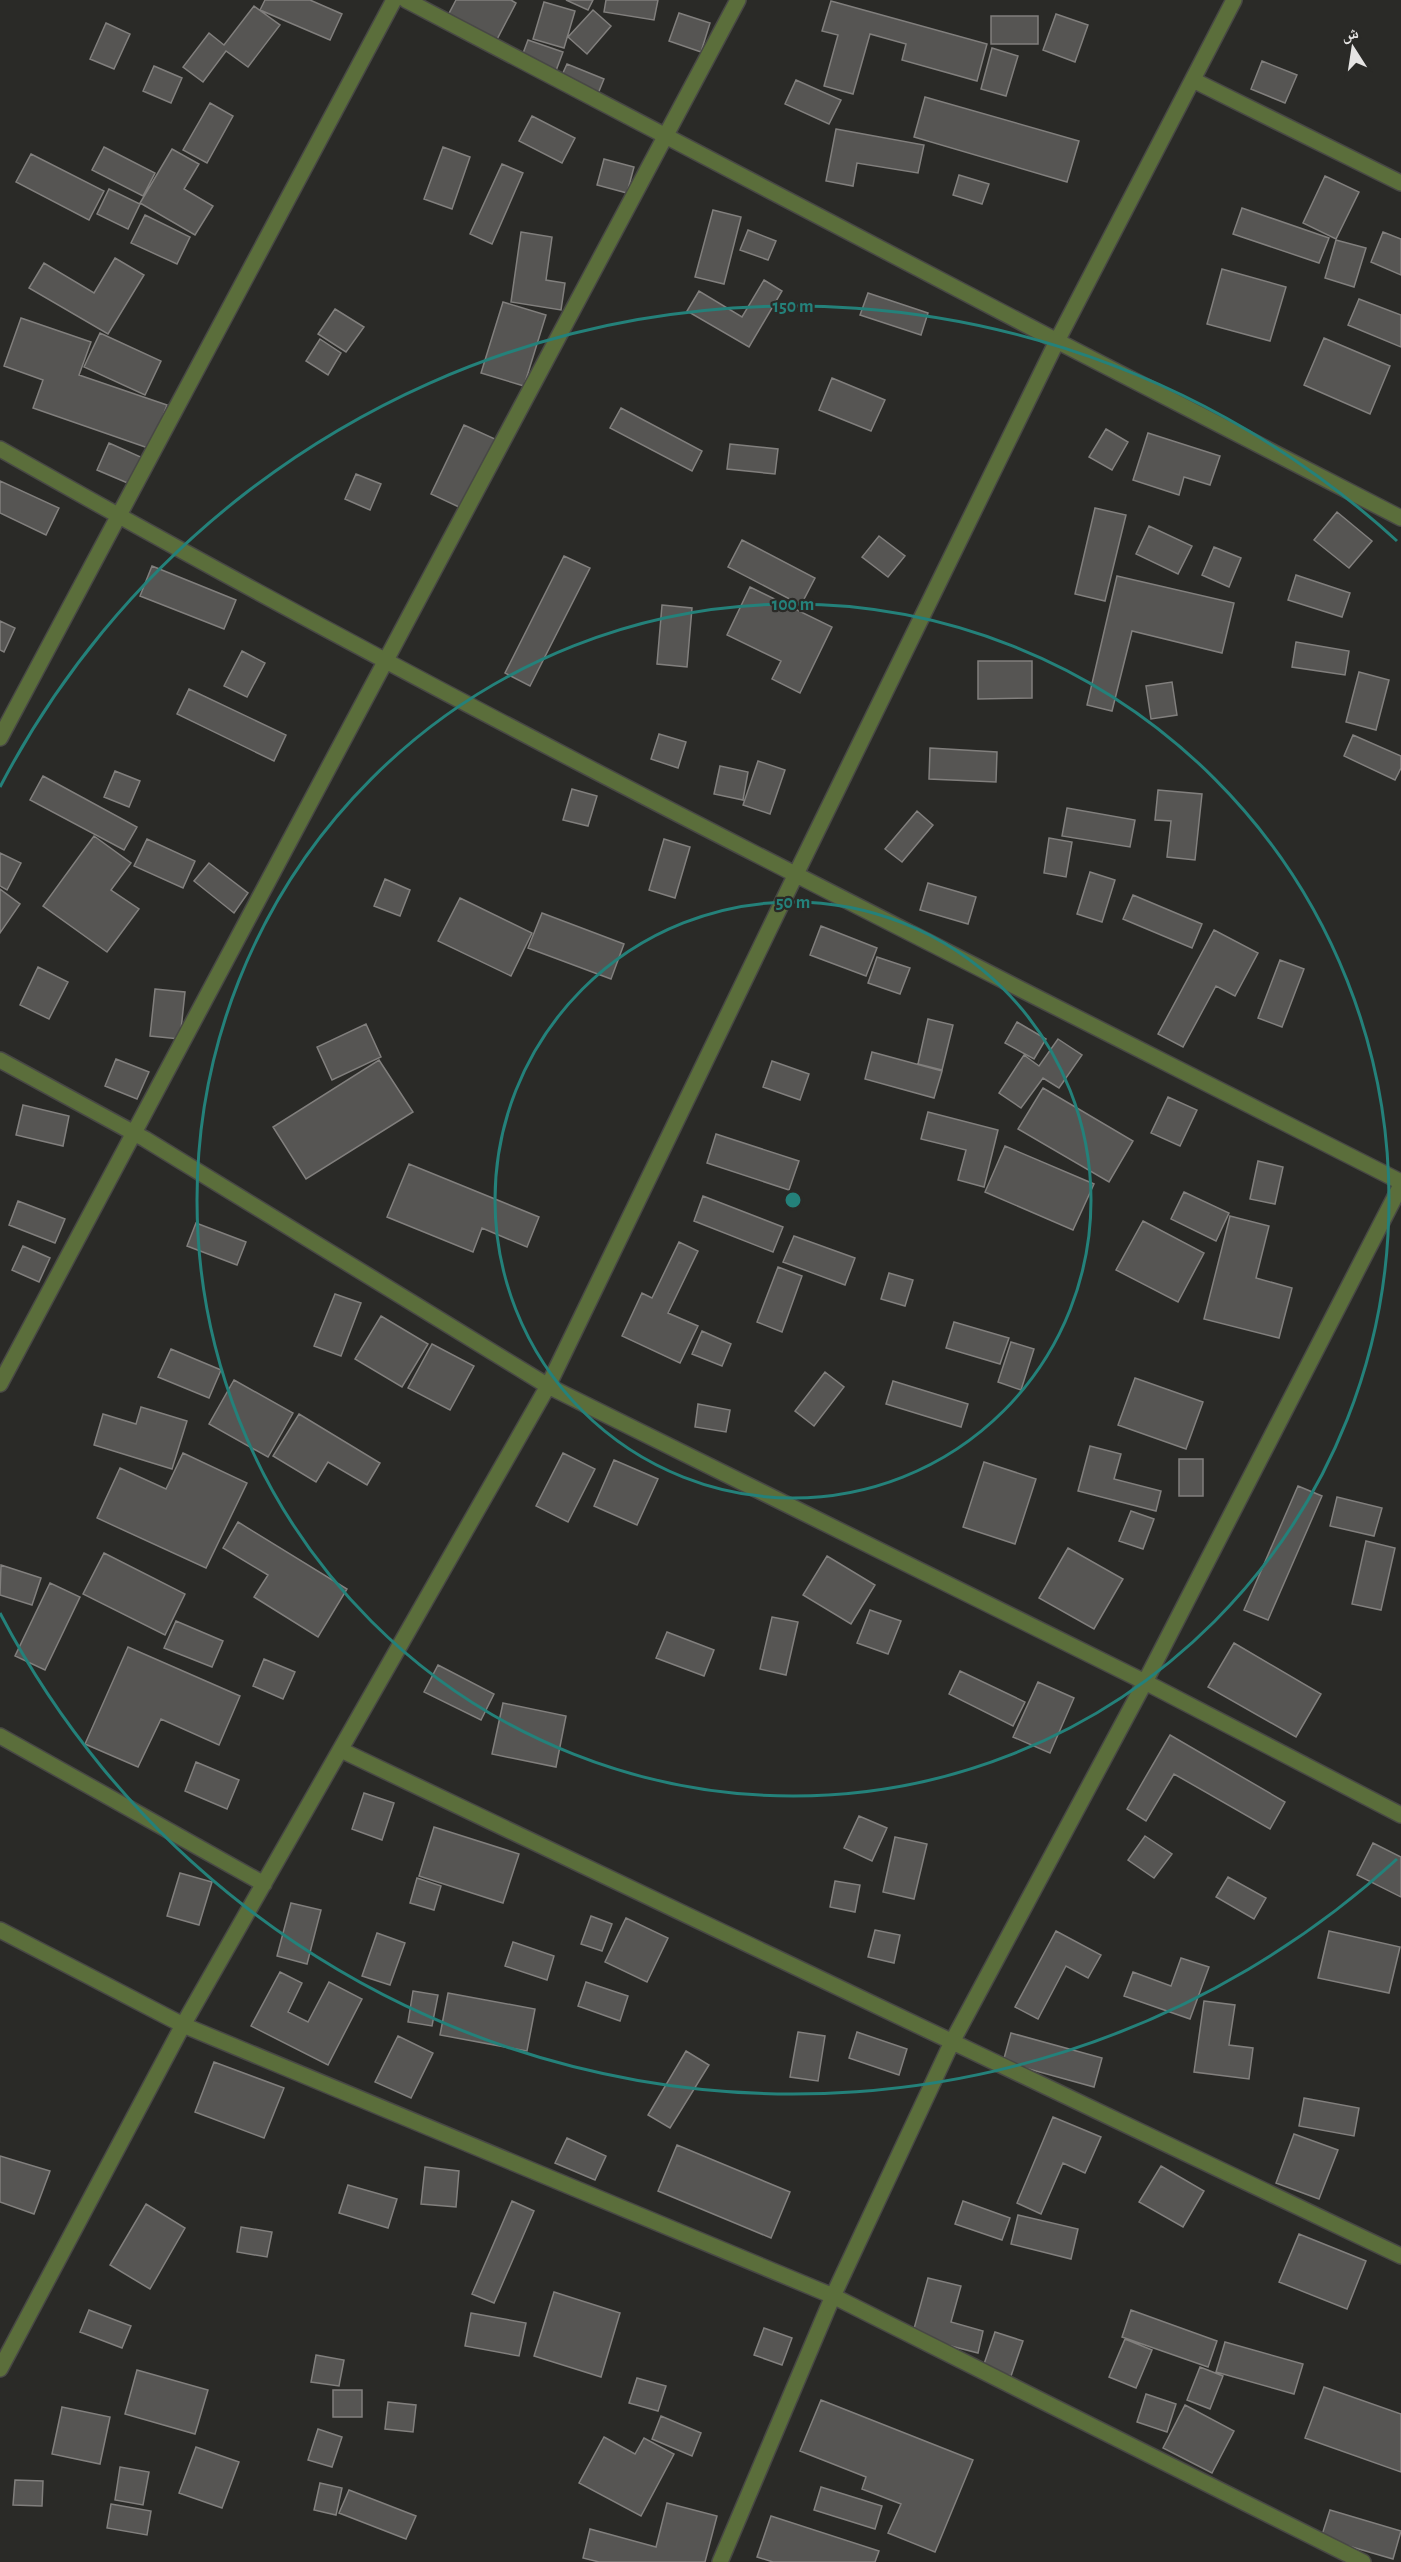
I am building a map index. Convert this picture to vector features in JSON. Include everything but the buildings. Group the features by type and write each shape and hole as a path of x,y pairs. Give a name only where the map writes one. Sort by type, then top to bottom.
{"street":[{"path":"0,738 394,0"},
{"path":"406,0 1057,341 1401,518"},
{"path":"0,1384 738,0"},
{"path":"0,2369 183,2025 548,1386 1057,341 1234,0"},
{"path":"1192,80 1401,183"},
{"path":"0,449 118,516 386,660 796,874 1401,1184 1145,1682 952,2042 833,2296 720,2562"},
{"path":"0,1060 133,1133 548,1386 1145,1682 1401,1815"},
{"path":"0,1736 264,1884"},
{"path":"340,1750 1401,2256"},
{"path":"0,1929 183,2025 833,2296 1363,2562"}]}
